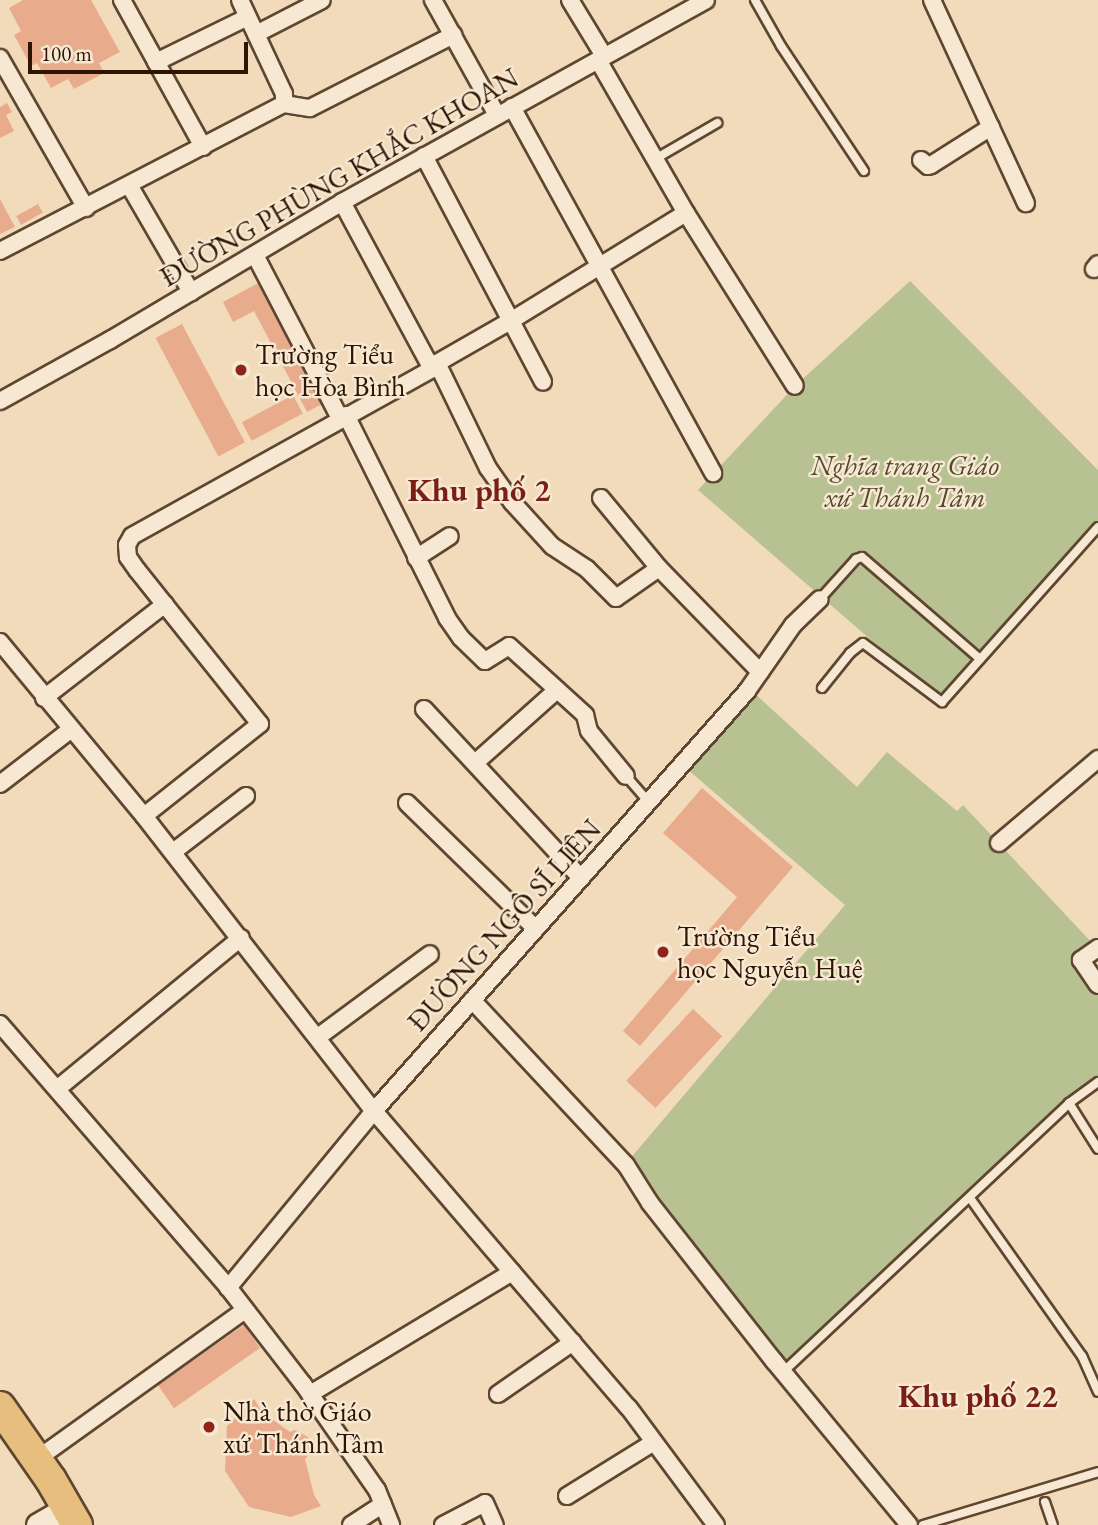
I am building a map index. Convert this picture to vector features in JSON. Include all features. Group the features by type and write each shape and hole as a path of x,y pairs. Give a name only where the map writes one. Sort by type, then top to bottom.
{"highway":[{"path":"0,1407 37,1459 72,1516"}],"main road":[{"path":"38,1525 72,1516"}],"street":[{"path":"122,0 203,147"},
{"path":"240,0 284,94 284,104"},
{"path":"256,34 322,0"},
{"path":"433,0 453,35 505,111 598,268 713,474"},
{"path":"570,0 686,213 795,386"},
{"name":"ĐƯỜNG PHÙNG KHẮC KHOAN","path":"0,401 342,202 706,0"},
{"path":"932,0 1026,203"},
{"path":"156,62 248,18"},
{"path":"0,251 284,104 310,108 453,35"},
{"path":"0,58 86,208"},
{"path":"921,160 928,166 931,165 991,127"},
{"path":"424,156 543,382"},
{"path":"129,184 191,292"},
{"path":"342,202 488,468 512,502 552,546 587,569 617,598 659,568"},
{"path":"144,817 260,724 128,557 127,545 132,536 434,366 686,213"},
{"path":"255,255 447,618 485,661 509,646 585,715 589,731 626,776"},
{"path":"601,498 659,568 760,672"},
{"path":"416,558 450,536"},
{"name":"ĐƯỜNG NGÔ SĨ LIÊN","path":"228,1288 374,1111 649,802 760,672 793,625 820,599"},
{"path":"44,698 165,604"},
{"path":"0,642 173,852 374,1111 573,1342 654,1442 716,1525"},
{"path":"475,763 557,690"},
{"path":"424,709 581,878"},
{"path":"0,784 70,730"},
{"path":"999,843 1098,759"},
{"path":"173,852 246,796"},
{"path":"407,803 536,929"},
{"path":"57,1089 241,938"},
{"path":"1098,948 1081,960 1083,967 1098,985"},
{"path":"318,1037 430,954"},
{"path":"472,1000 626,1165 650,1203 783,1372 909,1525"},
{"path":"0,1024 246,1310 310,1394 377,1490 391,1525"},
{"path":"310,1394 512,1272"},
{"path":"37,1459 246,1310"},
{"path":"498,1394 573,1342"},
{"path":"567,1496 654,1442"},
{"path":"443,1525 485,1503 495,1525"},
{"path":"351,1525 383,1504"}],"lane":[{"path":"755,0 781,46 864,171"},
{"path":"655,159 717,122"},
{"path":"822,688 850,653 863,643 942,702 1098,527"},
{"path":"820,599 856,559 862,557 980,659"},
{"path":"626,776 649,802"},
{"path":"783,1372 1069,1103 1098,1082"},
{"path":"1069,1103 1098,1149"},
{"path":"970,1198 1083,1356 1098,1392"},
{"path":"923,1525 1098,1472"},
{"path":"1045,1502 1053,1525"}],"green space":[{"name":"Nghĩa trang Giáo xứ Thánh Tâm","path":"910,281 1098,470 1098,522 944,697 937,697 698,490 795,386"},
{"path":"753,692 857,787 887,752 957,811 963,805 1093,944 1082,951 1098,992 1098,1078 1066,1101 784,1366 654,1200 629,1160 845,905 686,768"}],"building":[{"path":"23,0 91,0 120,52 99,63 104,73 74,89 68,79 51,88 37,63 31,66 14,35 21,31 9,8"},
{"path":"7,103 12,112 6,115 14,131 0,138 0,107"},
{"path":"0,199 15,227 0,234"},
{"path":"38,204 43,213 21,225 16,216"},
{"path":"262,281 326,402 307,412 254,311 233,322 223,302"},
{"path":"182,324 245,442 218,456 156,338"},
{"path":"293,395 303,414 252,441 242,422"},
{"path":"702,788 793,867 640,1046 623,1031 737,897 663,833"},
{"path":"693,1009 722,1036 655,1108 626,1081"},
{"path":"244,1325 260,1348 174,1408 158,1385"},
{"path":"254,1399 262,1412 290,1432 295,1430 308,1437 311,1452 305,1459 314,1495 321,1506 291,1517 249,1507 225,1471 227,1426"}],"place":[{"name":"Trường Tiểu học Hòa Bình","path":"241,370"},
{"name":"Trường Tiểu học Nguyễn Huệ","path":"663,952"},
{"name":"Nhà thờ Giáo xứ Thánh Tâm","path":"209,1427"}],"district":[{"name":"Khu phố 2","path":"479,490"},
{"name":"Khu phố 22","path":"978,1396"}]}
